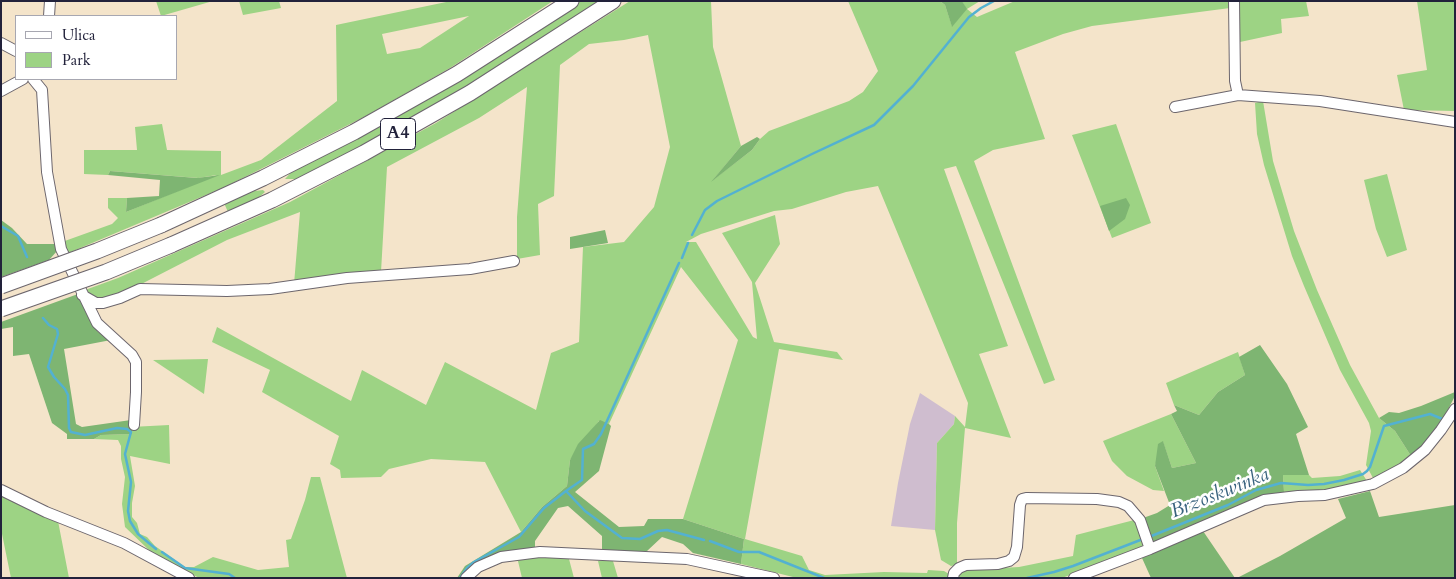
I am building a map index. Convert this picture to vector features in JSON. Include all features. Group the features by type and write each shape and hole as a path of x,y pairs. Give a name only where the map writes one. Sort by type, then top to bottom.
{"highway":[{"name":"A4","path":"1,286 88,255 161,225 263,178 371,123 464,69 571,1"},
{"name":"A4","path":"1,309 106,272 272,200 372,148 470,92 613,1"}],"street":[{"path":"49,15 50,1"},
{"path":"1234,1 1235,81 1238,95"},
{"path":"1,43 15,50"},
{"path":"1,91 21,80"},
{"path":"34,80 42,90 47,172 61,249 97,323 132,355 136,362 134,425"},
{"path":"1175,107 1238,95 1320,101 1455,122"},
{"path":"82,295 96,303 120,298 140,289 227,291 270,289 347,278 470,269 514,261"},
{"path":"1074,578 1148,541 1264,500 1325,495 1373,484 1404,468 1425,450 1442,430 1454,411"},
{"path":"1,490 46,512 124,543 189,578"},
{"path":"953,576 959,568 966,565 998,564 1009,561 1014,557 1017,547 1020,505 1022,499 1026,498 1097,499 1119,502 1128,506 1140,520 1148,541"},
{"path":"466,578 478,567 501,557 540,552 683,558 774,578"}],"shaded area":[{"path":"920,393 955,416 954,424 937,443 935,530 891,526 910,424"}],"green space":[{"path":"156,1 213,1 164,15 161,15"},
{"path":"239,1 279,1 281,8 243,15"},
{"path":"451,1 553,1 450,68 368,115 225,187 66,254 62,242 112,224 118,218 108,208 108,198 127,198 126,212 217,175 198,178 110,171 108,175 84,174 84,150 137,150 135,127 162,124 167,150 221,151 221,175 261,160 337,101 336,25","holes":["469,16 420,48 387,54 382,34"]},
{"path":"581,1 602,1 508,62 405,124 303,179 285,179 296,167 557,17"},
{"path":"630,1 711,1 713,47 741,146 713,180 752,150 769,131 849,101 863,92 878,71 848,1 940,1 945,5 952,26 966,9 962,1 980,1 967,9 977,17 1015,1 1230,1 1230,8 1092,26 1063,34 1015,52 1045,139 993,150 974,161 1055,380 1044,384 956,166 944,169 1008,346 979,354 1011,438 965,428 957,523 957,565 951,566 941,560 935,530 937,443 954,424 955,416 965,427 968,403 878,186 846,192 792,209 774,211 701,234 686,242 696,242 753,337 757,339 752,282 722,233 775,215 780,244 755,283 774,342 837,352 843,360 779,349 745,539 802,556 809,570 825,575 884,572 927,573 928,570 944,571 949,574 965,570 1019,567 1073,556 1076,535 1142,518 1152,544 1062,578 797,578 741,564 744,539 683,519 738,340 681,267 609,424 599,421 570,460 567,486 542,507 521,532 485,462 431,459 389,469 381,477 341,478 340,470 330,464 339,436 262,392 270,370 212,342 217,327 351,401 362,370 426,405 445,362 536,410 551,353 579,342 583,247 624,242 654,207 670,147 648,35 589,44 560,65 554,196 538,204 540,255 517,259 517,217 527,87 479,118 387,167 381,272 294,284 300,212 227,240 118,296 92,299 85,290 118,278 290,202 436,123"},
{"path":"940,1 962,1 967,9 952,27 945,5"},
{"path":"1240,1 1306,1 1309,16 1281,19 1282,33 1240,42"},
{"path":"1417,1 1455,1 1455,111 1404,110 1397,75 1427,70"},
{"path":"1263,101 1273,161 1294,231 1317,290 1350,365 1379,418 1395,431 1411,456 1397,466 1373,478 1366,465 1371,431 1369,423 1340,370 1304,286 1292,256 1264,165 1257,134 1255,103"},
{"path":"1116,124 1151,223 1112,238 1072,135"},
{"path":"757,137 760,139 752,150 711,182 741,146"},
{"path":"110,171 197,178 220,175 126,212 127,198 159,196 160,180 108,175"},
{"path":"1387,174 1407,250 1387,257 1376,229 1364,180"},
{"path":"263,190 265,192 258,198 228,212 224,203 247,192"},
{"path":"1126,198 1130,205 1125,219 1109,231 1100,206"},
{"path":"1,220 12,228 27,244 57,244 57,251 49,260 1,277"},
{"path":"605,230 608,243 570,249 570,237"},
{"path":"78,294 98,332 111,340 64,349 76,424 82,427 131,420 132,434 101,435 94,439 67,439 67,434 52,423 29,354 13,356 13,327 1,329 1,322"},
{"path":"1260,345 1287,384 1308,427 1296,434 1309,475 1283,475 1284,492 1258,498 1152,544 1143,518 1157,513 1170,505 1155,466 1158,444 1163,441 1172,468 1196,463 1171,414 1177,411 1174,405 1199,415 1218,392 1245,375 1239,357"},
{"path":"1238,352 1245,375 1218,392 1199,415 1174,405 1166,383"},
{"path":"208,359 204,394 153,360"},
{"path":"1455,392 1455,396 1439,427 1423,446 1411,456 1395,431 1379,418 1389,412 1399,413"},
{"path":"1171,414 1196,463 1172,468 1163,442 1155,466 1164,491 1153,490 1127,476 1112,461 1103,441"},
{"path":"600,420 611,426 599,471 575,492 619,527 644,526 648,519 683,519 744,539 741,564 693,553 683,544 662,537 647,551 602,552 602,536 568,506 558,508 535,541 535,551 500,555 462,578 457,578 465,566 521,532 542,507 567,486 570,460 578,444"},
{"path":"169,425 170,464 130,456 135,486 132,517 137,523 140,534 147,537 155,546 185,567 194,567 213,557 258,570 289,567 286,540 291,539 311,477 320,477 347,578 200,578 185,572 152,553 125,527 122,504 125,477 121,459 121,446 118,440 94,439 101,435 131,434 131,427"},
{"path":"1360,470 1367,481 1340,489 1284,492 1283,475 1309,475 1312,478 1340,476"},
{"path":"1370,491 1379,517 1455,505 1455,578 1237,578 1346,518 1338,499"},
{"path":"1,496 58,521 69,578 11,578 1,529"},
{"path":"1203,531 1235,578 1151,578 1142,558"},
{"path":"536,556 569,559 574,578 522,578 517,557"},
{"path":"598,561 613,561 618,578 602,578"}],"waterway":[{"path":"692,235 705,210 717,201 874,125 913,86 969,17 994,1"},
{"name":"Brzoskwinka","path":"1,226 18,236 27,257"},
{"path":"682,258 688,243"},
{"path":"566,491 582,480 583,449 594,444 601,434 679,263"},
{"name":"Brzoskwinka","path":"43,318 49,325 57,329 58,334 48,367 68,395 69,428 71,432 85,435 117,428 127,429 131,432 125,454 131,482 128,511 130,521 138,534 156,549"},
{"name":"Brzoskwinka","path":"1149,537 1228,505 1256,490 1281,483 1324,484 1363,474 1370,467 1384,426 1430,414 1445,420"},
{"name":"Brzoskwinka","path":"460,578 474,562 519,537 544,508 566,491 585,511 622,538 640,539 658,531 667,530 704,540"},
{"name":"Brzoskwinka","path":"1027,578 1073,566 1143,539"},
{"name":"Brzoskwinka","path":"710,541 739,552 759,552 824,578"},
{"name":"Brzoskwinka","path":"162,552 185,568 229,574 235,578"}]}
